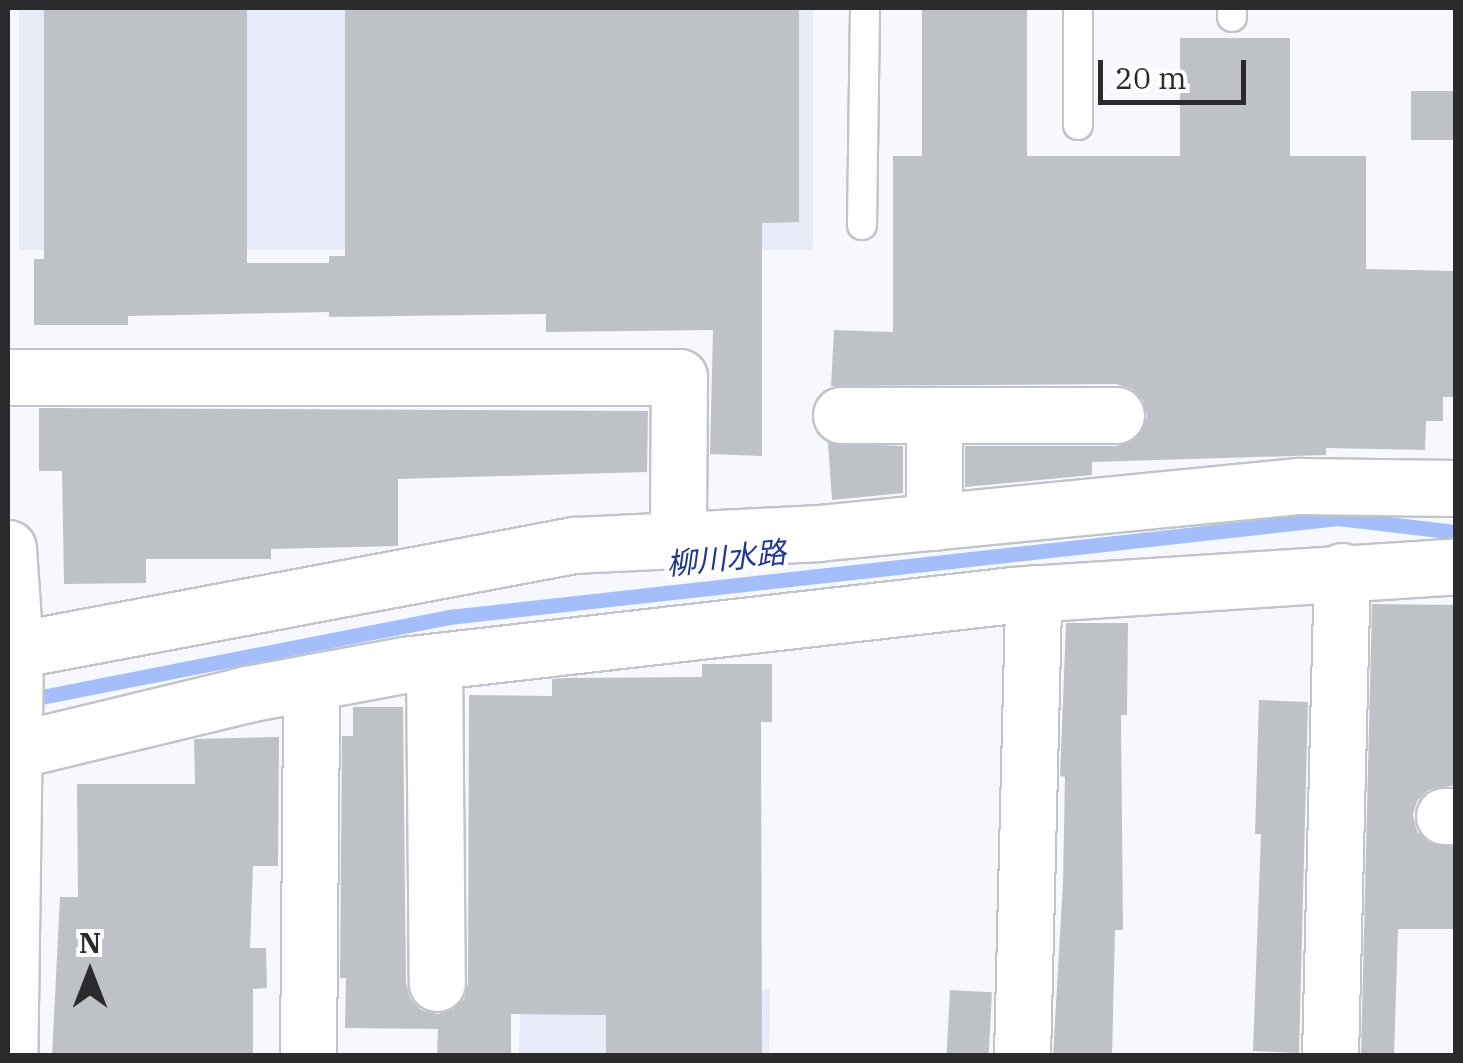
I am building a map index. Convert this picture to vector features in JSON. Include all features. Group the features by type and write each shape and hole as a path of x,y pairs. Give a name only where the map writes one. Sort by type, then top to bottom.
{"street":[{"path":"8,377 678,377 678,538"},
{"path":"841,415 1116,415"},
{"path":"934,415 934,522"},
{"path":"14,661 574,545 934,522 1298,486 1456,488"},
{"path":"8,548 14,661 9,1056"},
{"path":"11,745 311,682 434,662 1034,593 1456,566"},
{"path":"1330,1056 1342,571"},
{"path":"1022,1056 1034,593"},
{"path":"434,662 437,984"},
{"path":"308,1056 311,682"}],"lane":[{"path":"862,225 865,8"},
{"path":"1078,8 1078,125"}],"shaded area":[{"path":"19,8 813,8 813,250 19,250"},
{"path":"522,935 671,987 770,989 769,1055 519,1056"}],"building":[{"path":"44,8 247,8 247,263 329,263 329,256 345,256 345,8 799,8 799,222 762,223 762,456 710,454 713,330 546,332 546,314 329,317 329,312 128,316 128,325 34,325 34,259 44,259"},
{"path":"922,8 1027,8 1027,156 1180,156 1180,38 1290,38 1290,156 1366,156 1366,269 1456,271 1456,397 1443,397 1443,421 1426,421 1425,450 1326,448 1326,455 1092,462 1092,475 965,487 965,446 1117,446 1132,441 1143,430 1147,416 1143,400 1132,389 1116,384 831,386 834,330 893,332 893,156 922,156"},
{"path":"1411,91 1456,91 1456,140 1411,140"},
{"path":"39,408 648,411 647,472 398,479 398,546 271,549 271,559 146,559 146,583 64,584 62,471 39,471"},
{"path":"828,443 903,446 903,493 832,500"},
{"path":"1372,604 1456,605 1456,785 1428,790 1417,801 1413,815 1417,831 1428,842 1456,847 1456,929 1398,929 1394,1056 1361,1056"},
{"path":"1066,623 1128,623 1127,715 1121,715 1123,930 1115,930 1112,1056 1053,1056 1063,882 1065,777 1060,776"},
{"path":"702,664 772,664 772,722 761,722 762,1056 606,1056 606,1015 511,1014 511,1056 437,1056 438,1029 345,1028 346,978 340,978 342,736 353,736 353,707 403,707 406,983 410,998 421,1010 438,1014 454,1009 464,999 468,983 469,695 552,696 552,679 702,677"},
{"path":"1259,700 1308,702 1299,1053 1253,1051 1261,834 1255,834"},
{"path":"279,737 278,866 253,866 250,948 266,948 267,988 253,989 253,1056 52,1056 60,897 78,897 77,784 195,784 194,739"},
{"path":"950,990 992,992 989,1056 947,1056"}],"waterway":[{"name":"柳川水路","path":"26,700 449,617 1338,518 1456,532"}]}
